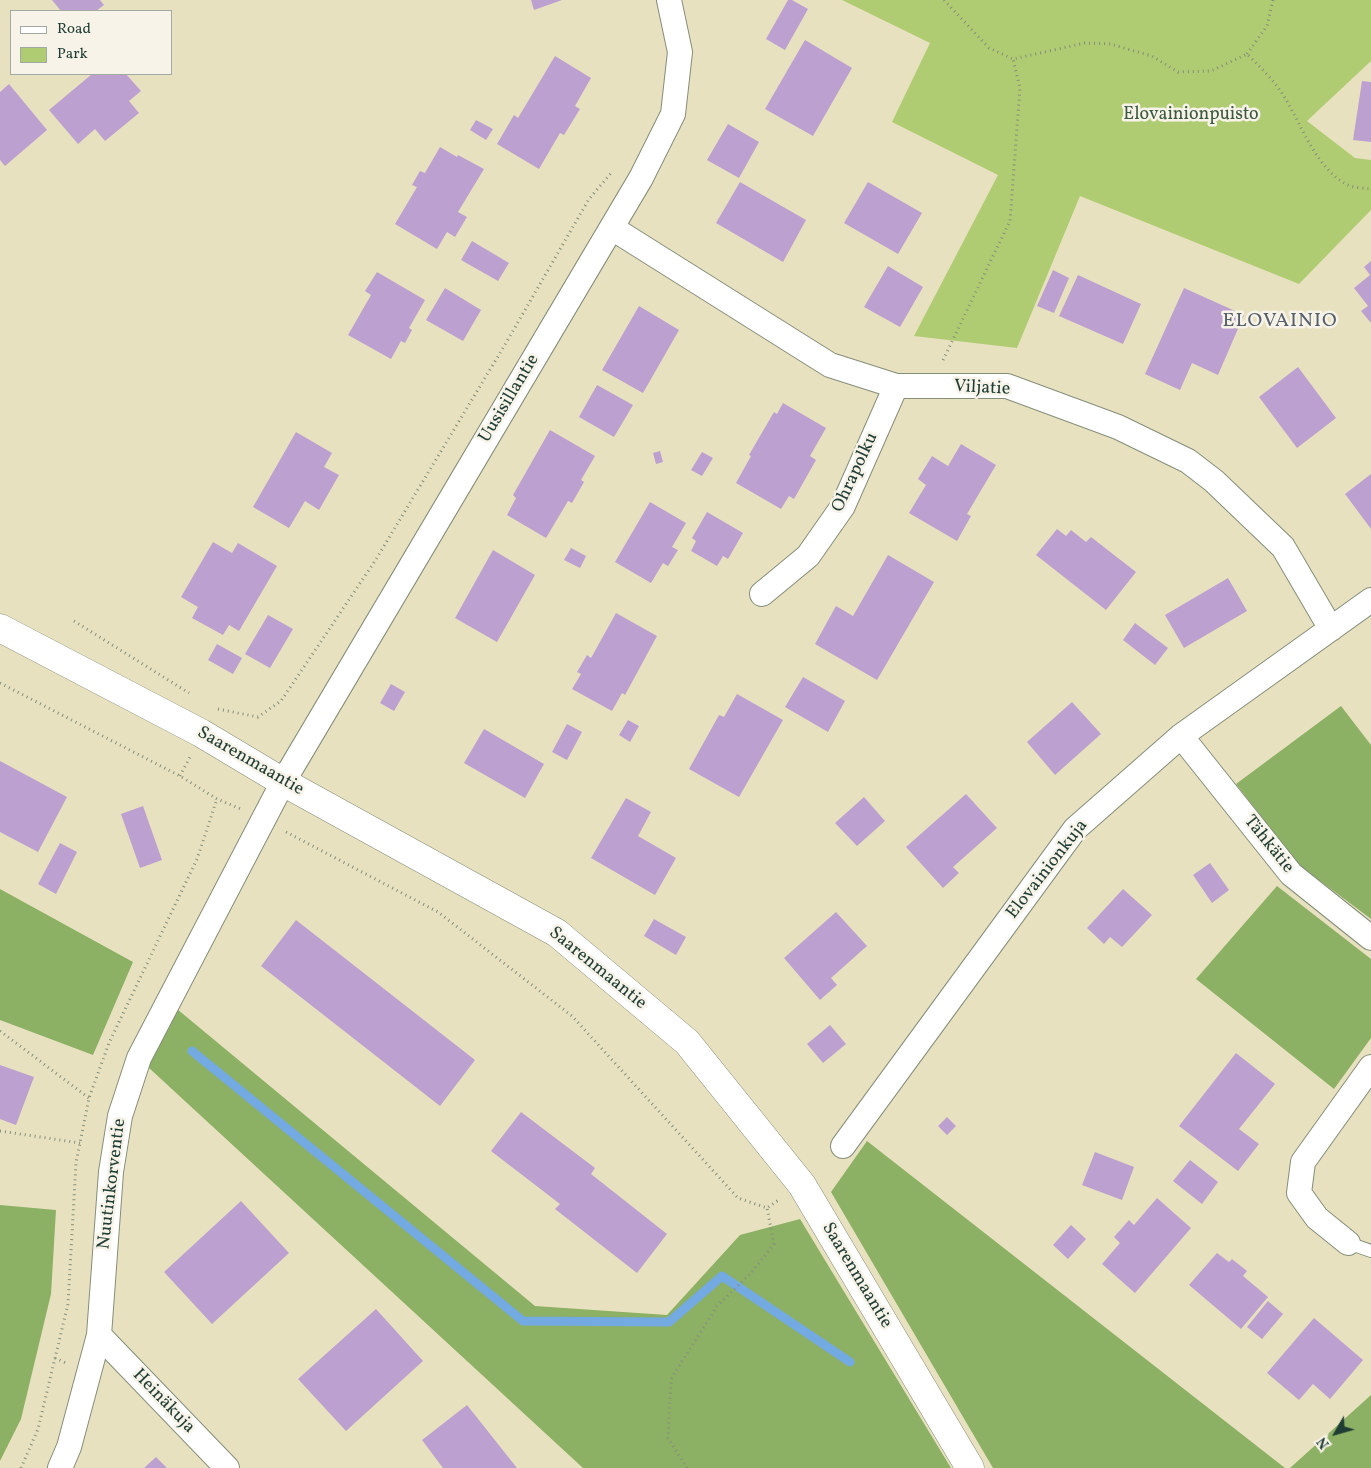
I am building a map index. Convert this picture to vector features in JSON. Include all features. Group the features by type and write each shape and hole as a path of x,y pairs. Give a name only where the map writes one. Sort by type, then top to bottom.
{"street":[{"name":"Uusisillantie","path":"283,782 612,228 641,178 673,114 680,52 669,0"},
{"name":"Viljatie","path":"612,228 830,365 896,386 1007,386 1118,427 1188,462 1214,481 1283,546 1331,629"},
{"name":"Ohrapolku","path":"762,594 808,556 844,506 896,386"},
{"name":"Elovainionkuja","path":"843,1146 1075,829 1181,736 1371,600"},
{"name":"Saarenmaantie","path":"0,628 201,733 283,782 557,933 687,1042 802,1185 970,1468"},
{"name":"Tähkätie","path":"1181,736 1291,874 1371,938"},
{"name":"Nuutinkorventie","path":"60,1468 69,1447 99,1335 111,1172 120,1116 139,1058 262,819 283,782"},
{"path":"1348,1243 1317,1218 1300,1193 1303,1162 1371,1067"},
{"name":"Heinäkuja","path":"99,1335 227,1468"}],"lane":[{"path":"1348,1243 1371,1251"}],"path":[{"path":"944,0 989,48 1013,59 1085,43 1110,44 1152,56 1178,72 1211,70 1247,54 1267,26 1273,0"},
{"path":"1247,54 1278,87 1314,150 1332,174 1349,186 1371,189"},
{"path":"940,367 1010,221 1020,88 1013,59"},
{"path":"201,733 213,708 258,717 281,701 375,561 506,343 589,199"},
{"path":"74,621 196,698"},
{"path":"0,683 180,776 217,799 262,819 438,912 572,1016 738,1198 767,1208"},
{"path":"0,1031 89,1098"},
{"path":"0,1131 80,1143"},
{"path":"767,1208 802,1185"},
{"path":"687,1468 668,1438 671,1380 718,1306 752,1272 774,1244 767,1208"}],"green space":[{"name":"Elovainionpuisto","path":"842,0 1371,0 1371,61 1307,121 1355,158 1371,160 1371,210 1299,284 1080,196 1017,348 914,336 998,175 892,122 930,43"},
{"path":"1341,706 1371,745 1371,919 1299,865 1236,784"},
{"path":"1277,886 1371,959 1371,1038 1334,1089 1196,979"},
{"path":"0,889 133,962 93,1055 0,1020"},
{"path":"177,1009 535,1306 667,1315 740,1235 800,1219 951,1468 583,1468 148,1067"},
{"path":"867,1141 1285,1468 993,1468 831,1192"},
{"path":"0,1205 56,1210 51,1294 21,1419 0,1461"},
{"path":"1371,1395 1371,1468 1290,1468"}],"building":[{"path":"52,0 100,0 104,5 97,10 60,10"},
{"path":"531,0 562,0 534,10"},
{"path":"788,0 792,0 808,9 785,50 766,39"},
{"path":"805,40 852,68 813,136 765,109"},
{"path":"555,56 591,78 575,106 580,109 564,135 560,133 539,169 497,144 514,115 518,118"},
{"path":"91,75 127,75 141,91 129,101 139,113 105,141 95,129 78,144 49,110"},
{"path":"1362,81 1371,82 1371,142 1353,140"},
{"path":"9,84 47,130 5,166 0,160 0,92"},
{"path":"476,120 493,129 486,140 470,130"},
{"path":"728,124 759,142 739,178 707,160"},
{"path":"440,147 484,169 458,212 467,217 455,237 447,232 437,249 395,224 417,187 412,185 420,171 425,173"},
{"path":"740,182 806,220 783,262 716,223"},
{"path":"868,182 922,213 898,254 844,223"},
{"path":"472,241 509,263 498,281 461,260"},
{"path":"1371,261 1371,323 1361,311 1368,306 1354,288 1370,275 1364,267"},
{"path":"888,266 923,287 900,327 864,307"},
{"path":"1053,270 1069,278 1054,313 1037,306"},
{"path":"377,272 425,300 409,328 412,330 405,343 401,341 391,359 348,335 371,295 365,291"},
{"path":"1078,275 1141,304 1123,344 1059,316"},
{"path":"445,288 481,310 463,341 426,320"},
{"path":"1184,288 1244,315 1218,375 1192,363 1180,390 1145,374"},
{"path":"639,306 679,330 643,393 602,370"},
{"path":"1298,367 1336,418 1297,448 1259,397"},
{"path":"597,385 633,405 614,437 579,417"},
{"path":"783,403 826,428 810,456 816,460 794,499 789,496 781,509 736,483 751,456 749,455 774,412 777,414"},
{"path":"550,430 595,456 581,480 584,482 572,503 568,501 546,538 507,515 516,498 513,495"},
{"path":"296,432 332,453 324,467 339,475 319,510 305,501 289,528 253,507"},
{"path":"961,444 996,465 967,514 971,516 957,541 909,513 926,485 918,479 932,456 948,466"},
{"path":"660,451 663,462 656,464 653,453"},
{"path":"702,452 713,458 702,476 691,470"},
{"path":"1371,474 1371,529 1345,494"},
{"path":"650,502 686,523 672,547 678,550 668,566 663,563 651,583 615,562"},
{"path":"707,512 743,533 728,559 723,556 717,566 691,551 696,541 692,538"},
{"path":"1057,529 1066,536 1071,530 1086,542 1091,537 1136,572 1106,610 1036,555"},
{"path":"213,542 232,553 238,543 277,566 239,631 229,625 223,635 192,618 198,607 181,597"},
{"path":"571,548 586,556 580,568 564,560"},
{"path":"493,550 535,575 497,642 455,618"},
{"path":"888,555 934,582 877,680 815,644 836,606 853,616"},
{"path":"1228,578 1247,611 1184,648 1165,615"},
{"path":"616,613 657,636 625,695 622,693 612,711 572,689 581,674 577,672 587,655 591,658"},
{"path":"268,615 293,629 270,668 245,654"},
{"path":"1135,623 1168,648 1155,665 1123,640"},
{"path":"217,644 242,658 233,674 208,660"},
{"path":"803,677 845,701 828,732 785,707"},
{"path":"391,684 405,692 394,711 380,703"},
{"path":"737,694 783,720 739,797 689,769 719,715 724,717"},
{"path":"1072,702 1101,734 1055,775 1027,742"},
{"path":"628,720 639,726 630,742 619,735"},
{"path":"567,724 582,732 567,760 552,752"},
{"path":"484,729 544,764 525,798 464,763"},
{"path":"0,761 67,797 38,852 0,832"},
{"path":"966,794 997,828 953,867 959,873 943,888 906,847"},
{"path":"864,797 885,821 857,846 835,823"},
{"path":"626,798 651,812 638,836 676,858 655,895 591,858"},
{"path":"143,806 162,860 140,868 121,814"},
{"path":"60,843 77,852 56,894 38,884"},
{"path":"1210,863 1229,890 1212,903 1193,875"},
{"path":"1123,889 1152,915 1122,947 1110,937 1104,944 1087,928"},
{"path":"836,912 867,946 831,978 837,985 820,1000 784,958"},
{"path":"654,919 686,937 676,955 644,936"},
{"path":"296,920 475,1060 440,1106 261,966"},
{"path":"830,1025 846,1044 823,1063 807,1044"},
{"path":"1236,1053 1275,1084 1239,1129 1259,1144 1238,1171 1179,1126"},
{"path":"0,1065 34,1077 16,1125 0,1119"},
{"path":"521,1112 595,1168 591,1174 667,1234 637,1273 555,1209 560,1204 491,1151"},
{"path":"947,1117 956,1126 947,1135 938,1126"},
{"path":"1095,1152 1134,1167 1122,1200 1082,1185"},
{"path":"1190,1160 1218,1182 1202,1204 1173,1181"},
{"path":"1157,1198 1191,1228 1135,1293 1102,1264 1120,1243 1114,1237 1129,1220 1134,1225"},
{"path":"241,1201 289,1253 212,1324 164,1272"},
{"path":"1071,1225 1086,1239 1068,1259 1053,1245"},
{"path":"1217,1253 1229,1262 1232,1259 1247,1271 1243,1276 1268,1297 1241,1329 1189,1285"},
{"path":"1268,1301 1283,1314 1262,1339 1247,1327"},
{"path":"376,1309 423,1361 346,1431 298,1379"},
{"path":"1314,1318 1363,1360 1330,1399 1313,1384 1299,1400 1267,1373"},
{"path":"467,1405 517,1468 443,1468 422,1440"},
{"path":"156,1457 167,1468 144,1468"}],"waterway":[{"path":"192,1051 523,1321 669,1322 722,1276 850,1362"}],"district":[{"name":"ELOVAINIO","path":"1280,322"}]}
